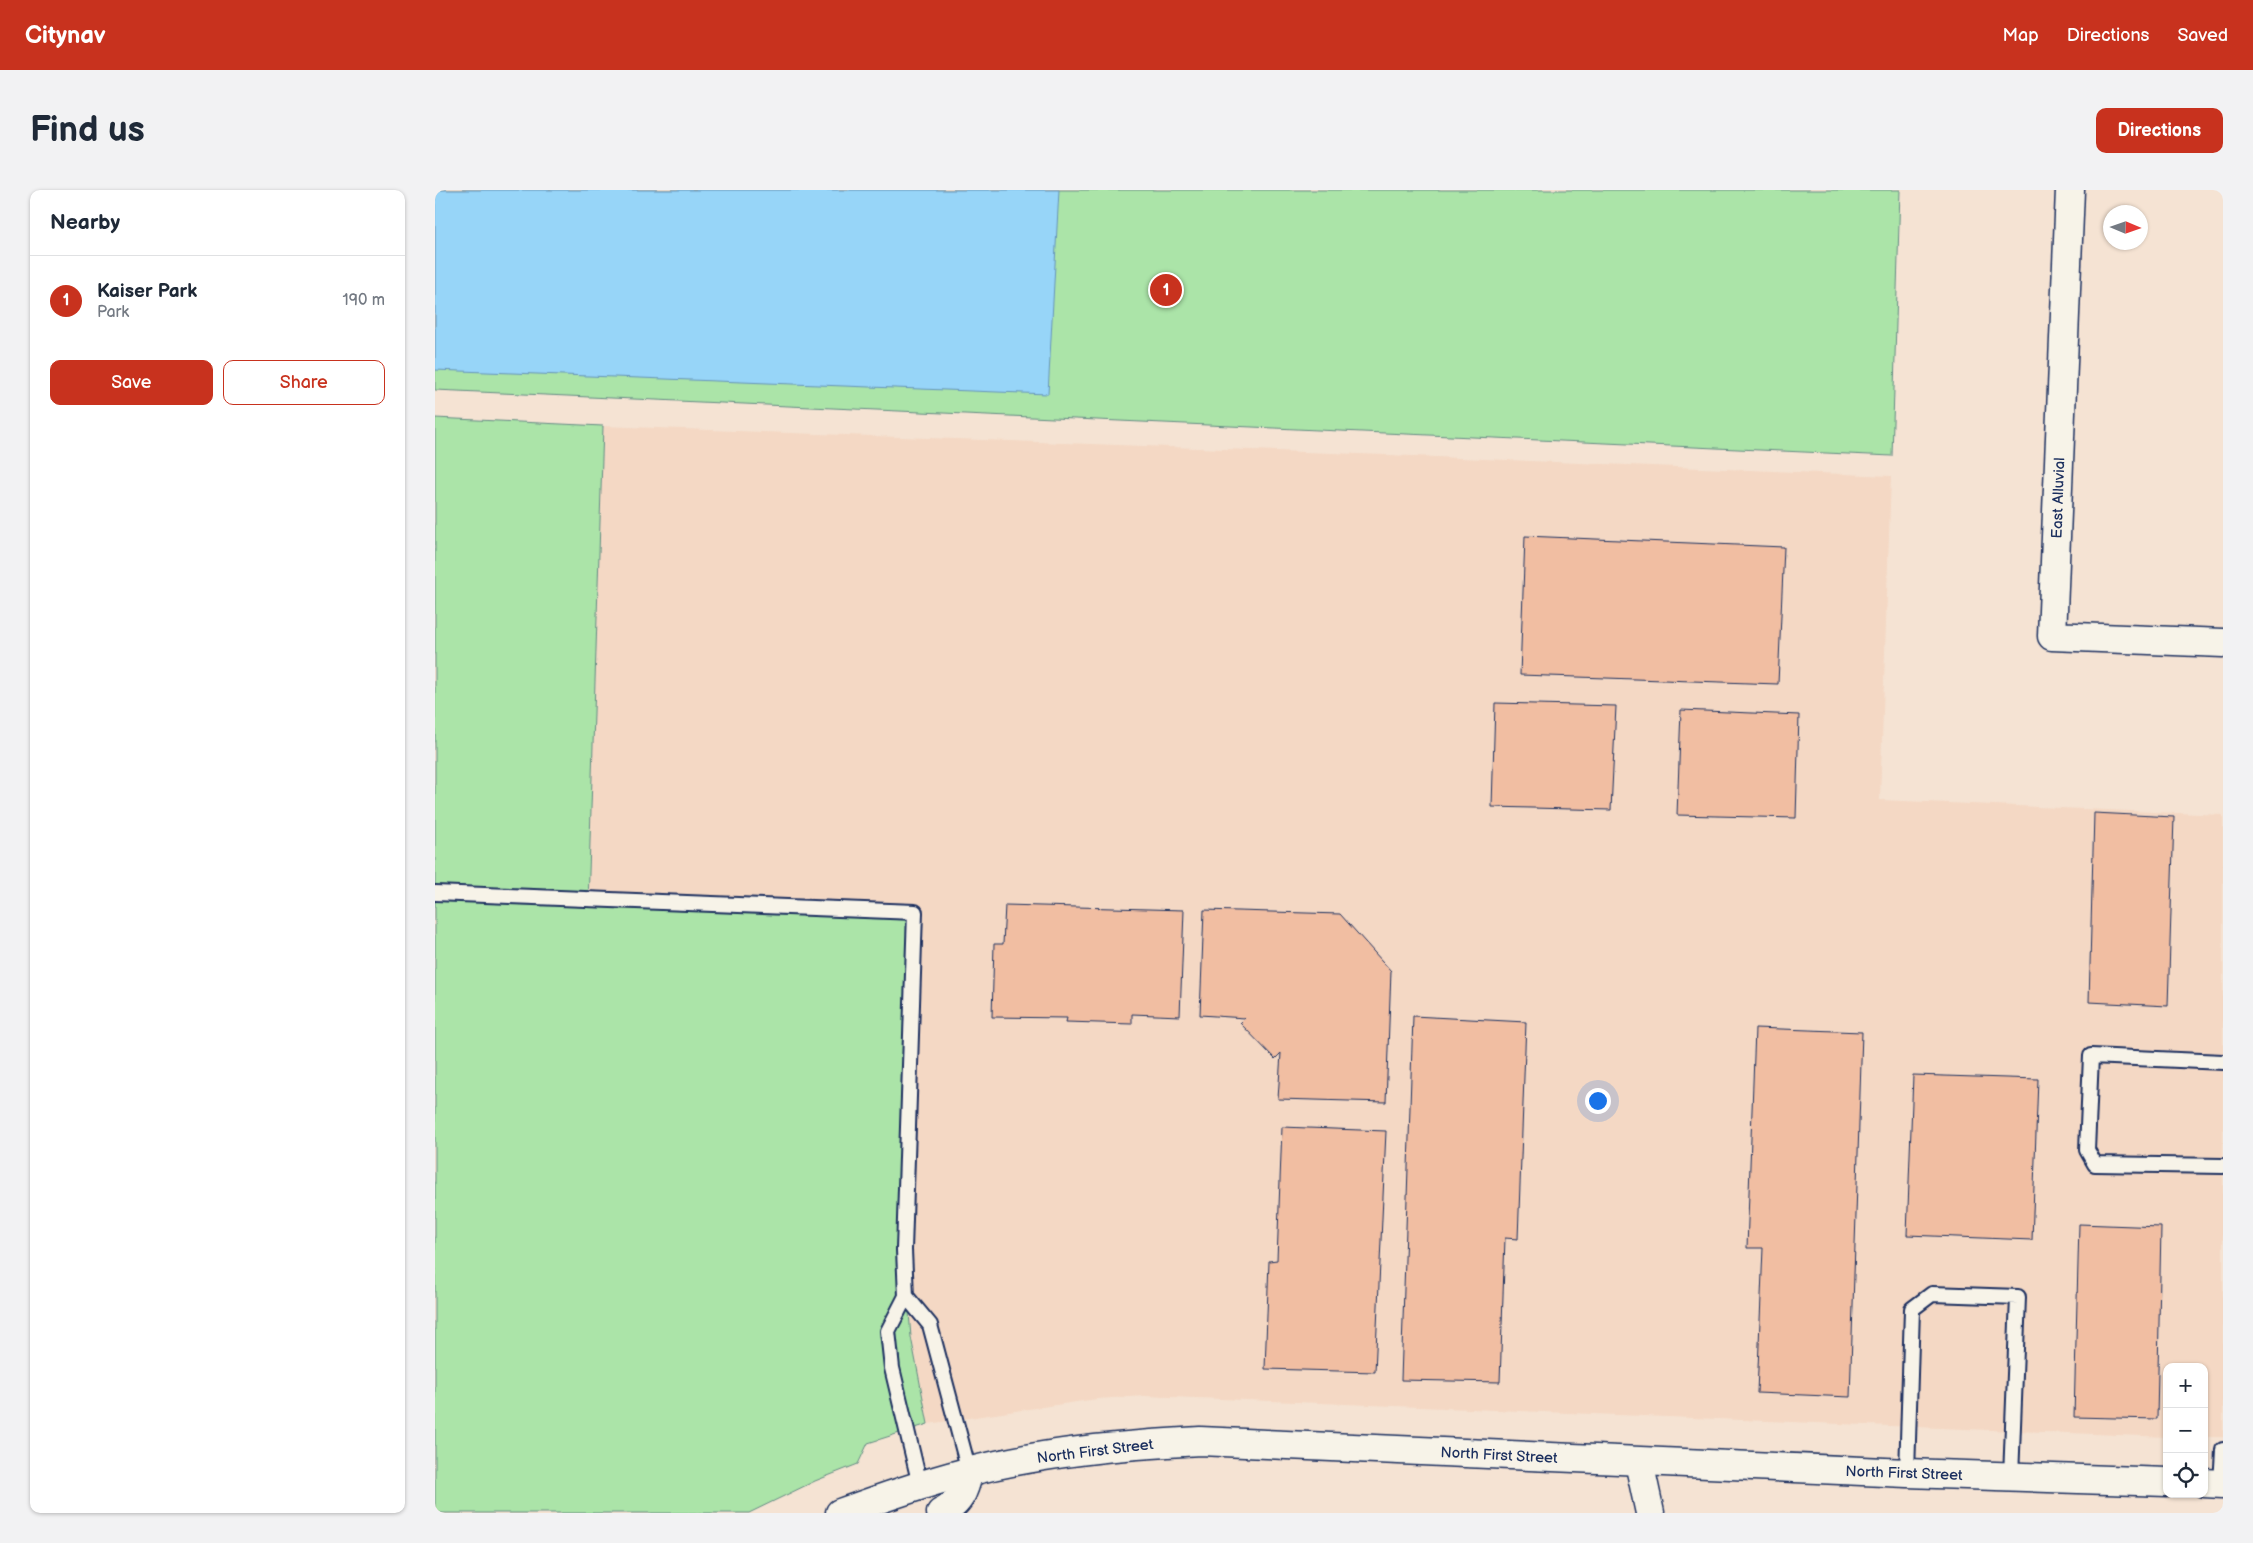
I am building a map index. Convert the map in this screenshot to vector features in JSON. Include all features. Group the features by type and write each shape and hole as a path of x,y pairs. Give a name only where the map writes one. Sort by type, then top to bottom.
{"main road":[{"name":"East Alluvial","path":"2070,190 2052,636 2223,643"},
{"name":"North First Street","path":"840,1513 920,1485 969,1471 1039,1457 1121,1445 1200,1440 1639,1462 2163,1482"},
{"path":"1639,1462 1651,1513"},
{"path":"941,1513 953,1506 964,1492 969,1471"}],"lane":[{"path":"435,893 915,912 904,1250 906,1296 888,1331 894,1377 920,1485"},
{"path":"2223,1062 2091,1056 2087,1150 2095,1164 2223,1166"},
{"path":"1907,1473 1912,1309 1932,1294 2018,1297 2011,1477"},
{"path":"906,1296 931,1326 969,1471"},
{"path":"2216,1484 2223,1450"}],"shaded area":[{"path":"603,426 1891,476 1880,800 2223,815 2223,1437 2208,1437 2208,1363 2163,1363 2163,1437 1145,1396 1097,1399 928,1424 911,1337 906,1275 588,905"}],"green space":[{"path":"435,190 1900,190 1892,456 435,390"},
{"path":"435,418 603,426 588,905 917,917 906,1275 911,1337 928,1424 868,1443 858,1464 815,1481 749,1513 435,1513"}],"water":[{"path":"435,190 1059,190 1048,394 435,370"}],"building":[{"path":"1525,536 1784,547 1778,684 1520,675"},
{"path":"1495,703 1616,706 1611,810 1492,807"},
{"path":"1681,710 1799,715 1796,818 1677,815"},
{"path":"2094,813 2174,817 2168,1006 2089,1002"},
{"path":"1005,905 1184,910 1180,1016 1132,1014 1132,1024 1066,1022 1067,1018 992,1017 994,944 1003,944"},
{"path":"1204,910 1340,914 1391,971 1386,1102 1278,1099 1281,1053 1275,1059 1240,1023 1245,1018 1200,1015"},
{"path":"1413,1016 1526,1022 1518,1239 1505,1238 1500,1382 1401,1380"},
{"path":"1755,1028 1862,1032 1850,1397 1757,1393 1763,1248 1747,1248"},
{"path":"1913,1075 2038,1079 2032,1240 1907,1235"},
{"path":"1282,1127 1386,1131 1375,1372 1265,1369 1269,1261 1277,1260"},
{"path":"2079,1224 2161,1227 2157,1419 2074,1417"}],"place":[{"name":"Kaiser Park","path":"1166,290"}]}
